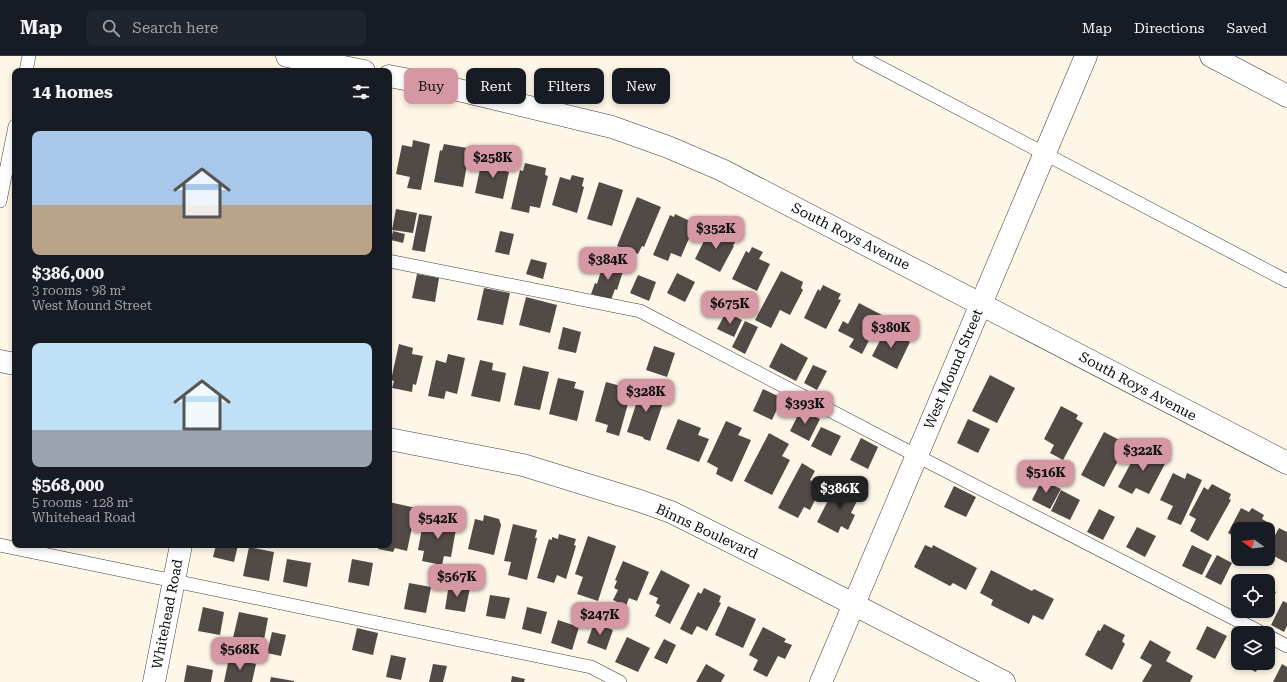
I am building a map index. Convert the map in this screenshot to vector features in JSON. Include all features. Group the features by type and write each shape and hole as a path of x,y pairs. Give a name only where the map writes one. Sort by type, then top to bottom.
{"street":[{"path":"287,56 350,66"},
{"name":"West Mound Street","path":"821,682 1086,56"},
{"path":"1211,56 1287,96"},
{"name":"South Roys Avenue","path":"392,77 446,87 612,127 668,147 722,170 1287,463"},
{"path":"0,361 12,363"},
{"name":"Binns Boulevard","path":"392,440 524,465 640,501 670,512 854,604 1004,682"},
{"name":"Whitehead Road","path":"154,682 180,548"}],"lane":[{"path":"27,68 29,56"},
{"path":"859,56 1287,281"},
{"path":"0,201 10,182 12,160"},
{"path":"392,262 640,311 917,456 1248,626"},
{"path":"0,545 12,547"},
{"path":"14,548 591,667 620,682"},
{"path":"1275,640 1287,646"}],"building":[{"path":"413,140 430,144 421,190 407,188 410,177 396,174 402,145 412,147"},
{"path":"444,144 467,148 465,158 468,159 463,187 434,182 440,150 442,151"},
{"path":"485,158 507,163 505,171 509,172 503,199 475,193 480,169 482,170"},
{"path":"525,163 546,168 545,175 548,176 540,208 530,206 529,213 511,209 520,170 523,171"},
{"path":"572,175 584,178 582,186 584,187 577,213 552,205 560,177 570,180"},
{"path":"599,182 623,190 612,226 587,219"},
{"path":"637,197 661,207 644,247 642,246 638,254 617,246"},
{"path":"396,209 417,213 413,233 392,230"},
{"path":"419,214 432,216 425,252 412,250"},
{"path":"675,214 692,222 690,227 693,229 681,257 671,253 668,261 653,255 670,215 674,217"},
{"path":"713,228 736,240 720,272 695,259 708,233 710,234"},
{"path":"393,231 405,234 403,243 392,240"},
{"path":"500,231 514,234 509,255 495,252"},
{"path":"752,247 763,252 759,259 770,264 757,291 732,279 746,251 749,253"},
{"path":"531,259 547,263 543,279 526,274"},
{"path":"604,261 624,268 617,290 615,289 611,300 591,294 595,283 597,284"},
{"path":"781,271 803,282 801,288 803,290 790,315 780,310 771,328 755,320"},
{"path":"677,273 695,282 685,302 667,293"},
{"path":"417,274 439,278 435,302 412,298"},
{"path":"638,275 656,282 649,301 630,293"},
{"path":"823,285 841,294 838,299 841,300 826,329 804,318 818,289 820,291"},
{"path":"484,288 510,293 503,325 477,320"},
{"path":"526,297 557,305 550,333 519,325"},
{"path":"859,303 882,315 862,354 849,347 854,339 838,331 843,321 848,324"},
{"path":"726,312 742,320 734,337 717,329"},
{"path":"745,321 758,327 745,354 732,347"},
{"path":"563,327 581,332 576,353 558,349"},
{"path":"886,329 910,342 897,369 872,356"},
{"path":"781,343 808,358 796,381 769,367"},
{"path":"399,344 413,348 412,354 423,356 416,385 413,384 412,392 392,388 394,381 392,380"},
{"path":"654,346 675,353 667,377 646,370"},
{"path":"448,354 465,358 457,394 446,391 444,399 428,396 436,360 446,363"},
{"path":"480,360 493,363 492,370 506,373 500,402 471,396"},
{"path":"813,365 827,371 817,390 804,383"},
{"path":"523,366 549,372 540,410 514,405"},
{"path":"990,375 1015,388 997,423 972,411"},
{"path":"558,378 576,382 574,388 584,391 577,421 549,414"},
{"path":"606,382 632,389 619,436 606,432 608,425 595,421"},
{"path":"642,386 666,394 650,441 627,432"},
{"path":"763,389 782,398 772,420 753,411"},
{"path":"1061,406 1078,415 1076,419 1083,423 1063,460 1050,453 1054,445 1044,439"},
{"path":"801,409 820,419 809,441 790,431"},
{"path":"678,419 701,428 698,435 709,439 699,462 666,449"},
{"path":"968,419 990,429 978,453 957,443"},
{"path":"726,421 742,428 738,435 751,440 732,482 716,474 718,468 707,462"},
{"path":"821,427 841,436 831,456 811,446"},
{"path":"1104,432 1127,444 1104,487 1081,475"},
{"path":"769,433 789,444 782,456 790,460 772,495 744,481"},
{"path":"861,438 878,447 868,469 850,460"},
{"path":"1140,446 1167,460 1149,494 1136,488 1132,494 1118,487"},
{"path":"802,463 815,471 810,480 822,486 810,510 804,507 798,518 778,508"},
{"path":"1173,473 1185,479 1187,473 1202,480 1181,525 1167,519 1173,506 1160,500"},
{"path":"1042,480 1061,489 1050,509 1032,500"},
{"path":"1212,484 1231,494 1229,499 1231,500 1208,541 1190,531 1196,519 1189,515 1204,487 1208,490"},
{"path":"847,486 861,493 851,513 855,515 848,530 841,526 838,533 817,522 834,489 844,493"},
{"path":"954,486 976,497 966,517 944,507"},
{"path":"1061,490 1080,500 1070,520 1051,511"},
{"path":"392,503 416,508 407,551 395,548 393,552 378,549 392,548"},
{"path":"1241,508 1249,512 1252,508 1264,515 1262,519 1267,522 1234,522"},
{"path":"1099,509 1115,517 1103,540 1087,532"},
{"path":"442,514 454,516 452,528 456,529 451,557 444,556 442,565 422,561 424,551 418,550 423,523 432,525 433,520 440,521"},
{"path":"484,515 499,519 501,525 494,555 468,549 475,519 483,521"},
{"path":"513,524 537,530 535,538 537,538 527,580 508,575 511,562 504,561"},
{"path":"1137,527 1156,536 1145,557 1126,547"},
{"path":"1231,527 1231,534 1228,533"},
{"path":"1279,528 1287,532 1287,563 1275,557 1275,535"},
{"path":"559,534 576,539 574,545 576,546 566,579 557,575 554,583 537,578 549,539 552,540 552,537 558,539"},
{"path":"588,536 616,546 598,601 577,594 583,577 575,574"},
{"path":"925,545 932,548 933,545 977,568 966,590 953,583 950,586 914,567"},
{"path":"1192,545 1212,555 1202,575 1182,566"},
{"path":"215,548 237,548 234,562 213,557"},
{"path":"249,548 274,552 269,581 243,576"},
{"path":"1217,555 1231,562 1221,585 1205,577"},
{"path":"287,559 311,563 307,587 283,582"},
{"path":"352,559 373,563 369,586 348,582"},
{"path":"623,561 649,572 637,601 629,598 626,606 613,600 618,590 614,588 617,581 615,580"},
{"path":"661,570 690,585 670,624 655,616 660,605 656,603 658,598 649,594"},
{"path":"991,570 1032,591 1034,589 1054,599 1043,620 1033,615 1029,624 991,605 993,600 980,593"},
{"path":"409,583 431,587 426,613 404,609"},
{"path":"449,584 470,588 465,612 445,609"},
{"path":"704,588 721,596 719,602 721,603 707,631 697,626 692,635 680,629 698,592 701,594"},
{"path":"490,595 510,598 505,619 486,616"},
{"path":"1283,601 1287,603 1287,626 1284,632 1271,625"},
{"path":"728,606 756,619 743,648 715,635"},
{"path":"203,607 224,612 220,635 198,631"},
{"path":"527,607 547,612 541,634 522,629"},
{"path":"239,612 268,618 263,645 233,638"},
{"path":"558,620 579,627 572,650 551,643"},
{"path":"594,623 613,630 606,650 587,643"},
{"path":"1104,624 1125,635 1122,641 1125,644 1112,670 1085,655 1098,630 1100,631"},
{"path":"1207,626 1227,636 1215,659 1196,649"},
{"path":"763,627 786,639 784,642 792,645 785,659 778,656 767,677 753,670 758,660 749,655"},
{"path":"357,628 378,633 373,655 352,650"},
{"path":"272,632 286,635 281,656 267,653"},
{"path":"627,637 650,648 638,672 615,662"},
{"path":"664,639 676,645 667,664 654,658"},
{"path":"1150,640 1171,652 1166,661 1193,676 1190,682 1142,682 1152,665 1140,658"},
{"path":"391,655 406,658 401,680 386,677"},
{"path":"229,658 256,664 252,682 224,682"},
{"path":"433,664 447,666 443,682 429,682"},
{"path":"706,664 725,675 721,682 696,682"},
{"path":"1282,664 1287,667 1287,682 1273,682"},
{"path":"187,665 213,670 211,682 184,682"},
{"path":"512,676 525,679 524,682 511,682"},
{"path":"271,677 294,681 294,682 270,682"}]}
